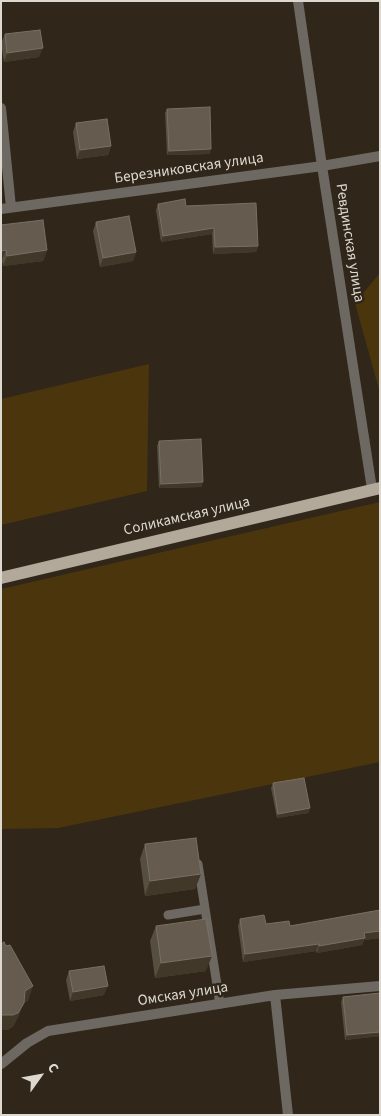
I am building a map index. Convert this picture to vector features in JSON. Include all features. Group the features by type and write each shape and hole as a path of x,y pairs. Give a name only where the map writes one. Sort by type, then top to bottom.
{"main road":[{"name":"Соликамская улица","path":"1,578 376,488"}],"street":[{"name":"Ревдинская улица","path":"298,1 322,166 376,488"},
{"path":"1,108 6,208"},
{"name":"Березниковская улица","path":"6,208 322,166 380,156"},
{"name":"Омская улица","path":"1,1064 27,1043 48,1031 275,995 380,986"},
{"path":"275,995 288,1115"}],"lane":[{"path":"197,853 220,1004"},
{"path":"168,915 205,909"}],"shaded area":[{"path":"380,273 380,393 355,303"},
{"path":"149,364 147,491 1,525 1,399"},
{"path":"380,502 380,762 58,828 1,829 1,589"}],"building":[{"path":"40,30 43,48 7,53 5,34"},
{"path":"210,107 211,149 169,151 167,109"},
{"path":"107,119 111,146 80,150 76,123"},
{"path":"1,146 3,167 1,167"},
{"path":"185,199 186,206 256,203 258,246 215,247 214,228 163,236 158,204"},
{"path":"129,216 136,252 103,258 96,222"},
{"path":"43,220 47,250 7,256 6,250 1,251 1,225"},
{"path":"201,439 203,482 161,484 159,441"},
{"path":"304,778 310,808 278,814 273,783"},
{"path":"196,838 201,874 150,881 145,844"},
{"path":"380,910 380,931 364,933 365,938 319,946 319,944 245,954 240,919 264,915 266,924 289,921 290,926"},
{"path":"206,919 212,956 161,963 156,926"},
{"path":"4,942 6,946 10,945 33,986 25,991 24,1003 18,1013 13,1015 1,1015 1,944"},
{"path":"104,966 108,986 73,992 69,971"},
{"path":"380,993 380,1032 347,1035 343,997"}]}
